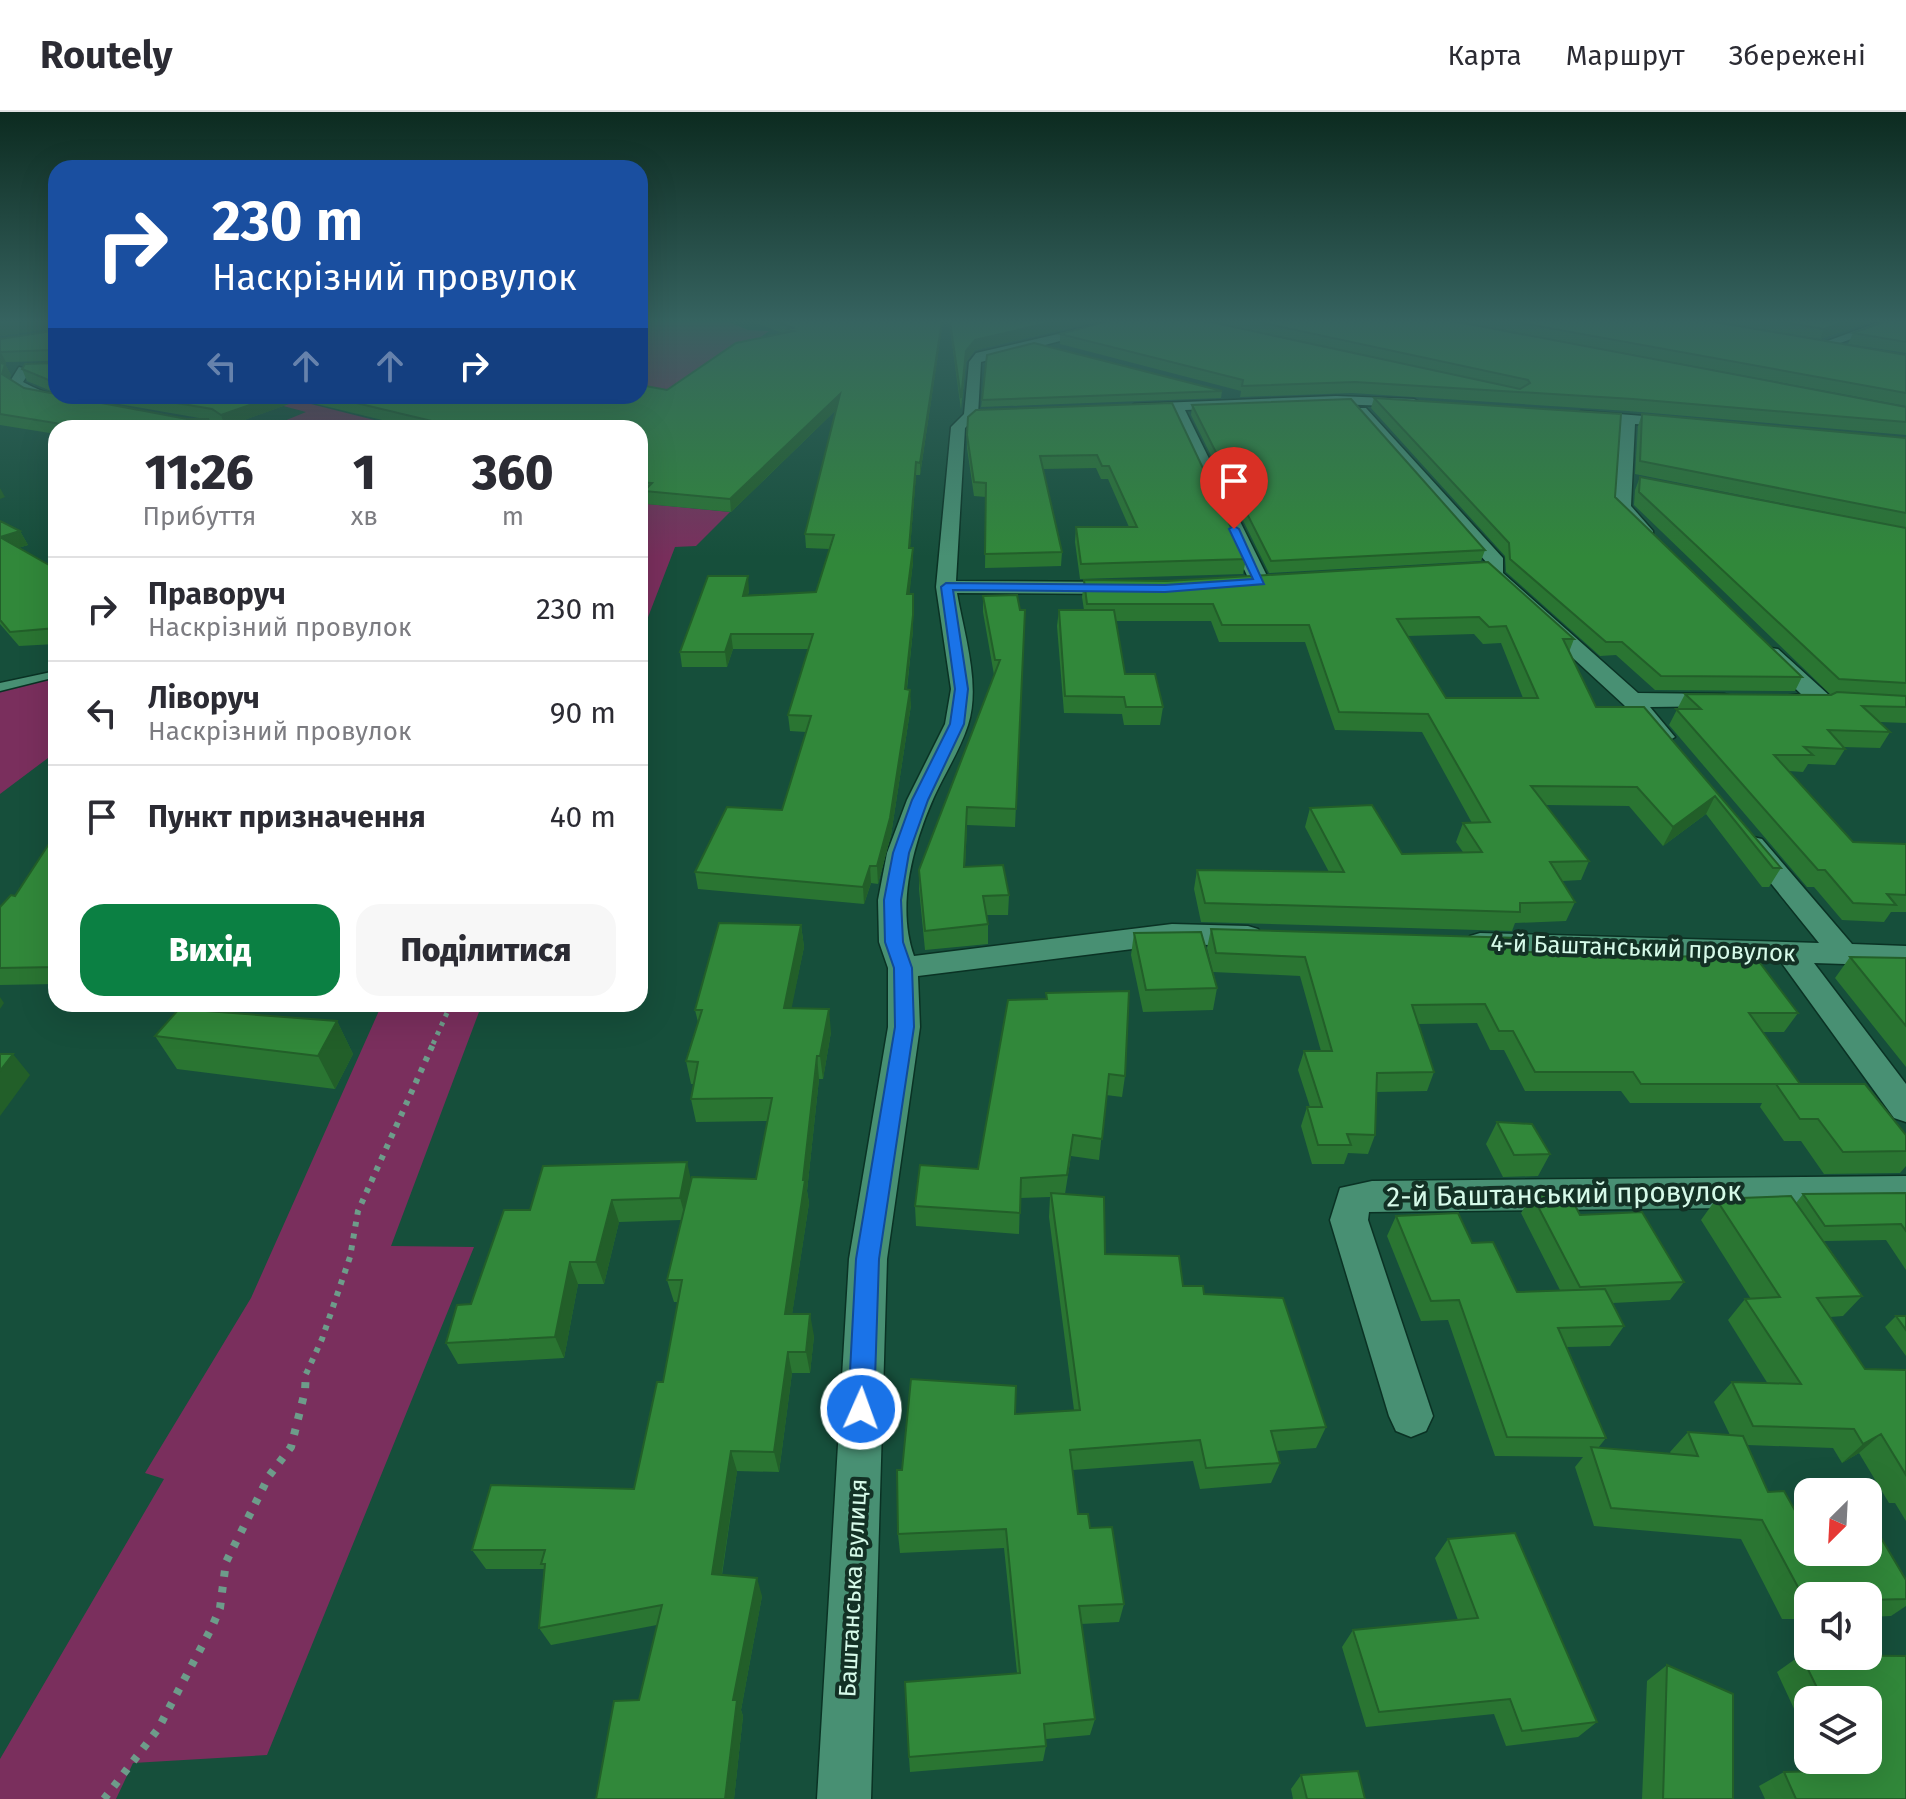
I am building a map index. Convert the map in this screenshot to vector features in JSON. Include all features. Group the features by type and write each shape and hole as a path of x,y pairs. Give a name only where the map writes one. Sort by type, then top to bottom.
{"street":[{"name":"Баштанська вулиця","path":"844,1799 868,1259 904,1027 903,968 894,942 892,900 901,853 920,800 957,724 962,689 946,587 958,427 979,415 978,400"},
{"path":"1246,400 1253,402"},
{"path":"1352,400 1496,562 1487,569 1632,700 1672,749"},
{"path":"1113,409 1352,400 1427,404"},
{"path":"1176,406 1260,582"},
{"path":"1567,410 1692,424"},
{"path":"1620,418 1630,480 1622,507 1667,554"},
{"path":"1233,585 1285,579"},
{"path":"946,587 1149,588"},
{"path":"1756,641 1827,702 1774,701"},
{"path":"1632,700 1743,701"},
{"path":"1743,833 1844,954"},
{"path":"903,968 1172,934 1283,937"},
{"name":"4-й Баштанський провулок","path":"1457,942 1906,956"},
{"path":"1789,952 1906,1109"},
{"name":"2-й Баштанський провулок","path":"1411,1416 1349,1220 1353,1199 1372,1196 1906,1191"}],"lane":[{"path":"0,687 48,676"}],"path":[{"path":"104,1799 158,1729 220,1608 226,1562 241,1529 269,1476 291,1447 305,1391 306,1369 322,1339 350,1257 358,1211 447,1012"}],"shaded area":[{"path":"276,404 311,404 374,420 286,420 306,412"},
{"path":"648,504 730,512 696,546 675,547 648,617"},
{"path":"48,680 48,758 0,794 0,691"},
{"path":"378,1012 479,1012 391,1246 474,1247 267,1755 133,1763 116,1799 0,1799 0,1759 164,1479 145,1473 251,1298"}],"building":[{"path":"0,400 48,400 48,404 107,404 187,419 209,419 48,422 0,414"},
{"path":"648,400 834,400 730,499 648,491 652,483 648,483 648,420 428,420 360,404 648,404"},
{"path":"839,400 930,400 920,463 916,462 909,548 913,548 907,594 913,594 913,615 905,689 910,690 890,818 877,866 870,866 863,887 695,872 727,807 782,810 811,716 788,715 813,634 731,634 725,652 680,652 708,576 748,576 743,596 816,592 834,535 805,534"},
{"path":"1352,400 1485,550 1271,561 1192,405"},
{"path":"1376,400 1621,414 1615,497 1802,677 1661,676 1622,642 1606,642 1510,559 1509,543"},
{"path":"1642,400 1868,400 1906,407 1906,422"},
{"path":"1172,403 1246,559 1081,564 1076,527 1137,527 1109,466 1102,466 1097,455 1040,456 1062,552 985,554 986,483 974,482 967,435 968,417 976,410"},
{"path":"182,404 252,404 221,415 212,409"},
{"path":"1642,414 1906,438 1906,513 1640,461"},
{"path":"1640,477 1906,528 1906,683 1839,679 1639,492"},
{"path":"0,521 20,531 0,537"},
{"path":"0,537 48,564 48,629 10,632 0,620"},
{"path":"1488,562 1574,639 1563,639 1596,707 1644,707 1781,868 1773,868 1715,796 1673,827 1637,787 1531,786 1589,861 1550,862 1575,902 1520,903 1520,912 1205,903 1197,870 1344,872 1310,808 1372,805 1402,854 1482,852 1463,823 1490,822 1428,714 1339,712 1309,625 1222,625 1213,604 1087,604 1084,580 1167,581","holes":["1479,617 1489,627 1506,626 1538,698 1446,698 1397,619"]},
{"path":"1017,595 1020,610 1025,610 1016,809 967,807 964,867 1003,865 1009,895 983,896 988,924 925,931 919,870 1000,660 995,660 983,596"},
{"path":"1059,610 1114,610 1125,674 1155,674 1163,707 1126,707 1124,697 1065,696"},
{"path":"1837,692 1906,696 1906,707 1862,706 1890,732 1828,730 1845,749 1804,747 1813,755 1774,755 1853,842 1906,844 1906,895 1887,894 1896,905 1853,903 1825,870 1818,870 1676,709 1701,709 1685,694 1831,695"},
{"path":"48,845 48,967 0,968 0,907 11,895 15,896"},
{"path":"719,923 801,925 784,1008 829,1009 820,1056 817,1056 805,1180 785,1314 810,1314 806,1352 788,1352 774,1452 731,1451 712,1574 757,1578 733,1700 737,1700 725,1799 596,1799 614,1701 639,1700 662,1605 539,1628 545,1564 541,1564 545,1550 472,1550 491,1485 634,1489 657,1382 663,1382 682,1280 667,1280 692,1177 756,1179 772,1098 691,1099 698,1062 686,1061 702,1010 695,1010"},
{"path":"1211,929 1520,938 1521,952 1606,953 1609,958 1754,955 1798,1013 1749,1013 1800,1084 1641,1084 1633,1072 1535,1072 1513,1031 1499,1031 1485,1004 1412,1005 1434,1072 1377,1073 1375,1135 1347,1134 1351,1145 1318,1145 1307,1107 1322,1107 1304,1051 1332,1051 1305,957 1216,953"},
{"path":"1201,932 1217,988 1146,990 1134,933"},
{"path":"1850,957 1906,958 1906,1026"},
{"path":"1129,991 1125,1076 1109,1074 1102,1139 1073,1135 1067,1175 1021,1178 1020,1213 915,1206 920,1165 978,1169 1008,1000 1047,999 1046,993"},
{"path":"176,1012 337,1021 318,1056 155,1036"},
{"path":"0,1054 13,1054 0,1071"},
{"path":"1776,1084 1865,1084 1906,1135 1906,1151 1843,1152 1818,1119 1800,1119"},
{"path":"1497,1122 1532,1124 1550,1154 1514,1155"},
{"path":"687,1162 680,1198 612,1200 596,1262 570,1262 555,1337 446,1343 457,1305 471,1304 504,1210 530,1210 543,1166"},
{"path":"1051,1193 1104,1197 1105,1254 1179,1256 1183,1286 1203,1286 1204,1294 1283,1298 1326,1427 1271,1431 1280,1463 1206,1468 1200,1440 1070,1450 1078,1514 1088,1514 1090,1528 1112,1527 1124,1604 1079,1606 1095,1719 1044,1724 1046,1746 909,1757 905,1682 1020,1673 1006,1529 898,1534 897,1470 902,1470 911,1379 1016,1386 1015,1414 1080,1410"},
{"path":"1906,1193 1906,1231 1901,1224 1825,1226 1803,1194"},
{"path":"1569,1194 1580,1215 1642,1212 1684,1282 1580,1287 1532,1195"},
{"path":"1791,1196 1862,1296 1817,1298 1865,1369 1906,1370 1906,1475 1881,1434 1863,1444 1854,1429 1753,1426 1732,1382 1801,1384 1745,1299 1780,1297 1716,1199"},
{"path":"1458,1213 1472,1243 1493,1242 1517,1292 1605,1289 1624,1326 1558,1328 1606,1438 1507,1437 1459,1300 1431,1301 1396,1216"},
{"path":"1896,1316 1906,1316 1906,1330"},
{"path":"1688,1432 1743,1436 1768,1492 1784,1491 1794,1509 1794,1566 1882,1566 1882,1540 1906,1580 1906,1599 1882,1600 1882,1582 1795,1582 1762,1520 1611,1508 1591,1447 1698,1456"},
{"path":"1515,1533 1597,1722 1522,1731 1510,1699 1379,1712 1353,1630 1478,1618 1448,1539"},
{"path":"1882,1656 1906,1656 1906,1799 1796,1799 1784,1772 1882,1774 1882,1686 1816,1686 1808,1670 1882,1670"},
{"path":"1667,1665 1733,1694 1733,1799 1663,1799"},
{"path":"1358,1771 1365,1799 1307,1799 1301,1775"}],"route":[{"path":"861,1409 868,1259 904,1027 903,968 894,942 892,900 901,853 920,800 957,724 962,689 946,587 1165,588 1260,582 1234,529"}]}
